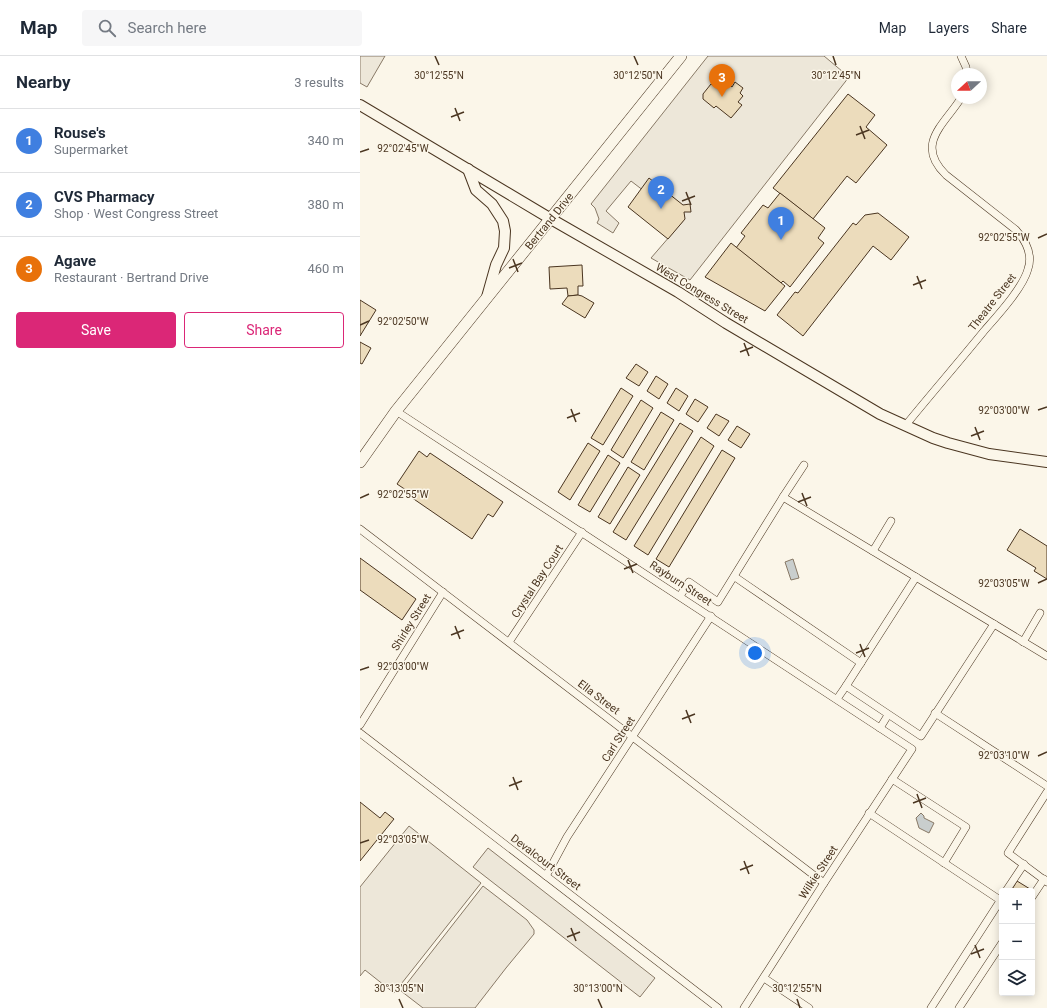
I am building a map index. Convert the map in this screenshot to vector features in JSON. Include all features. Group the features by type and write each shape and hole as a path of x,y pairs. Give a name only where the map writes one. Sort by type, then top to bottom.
{"main road":[{"name":"Bertrand Drive","path":"360,462 396,411 681,56"},
{"name":"West Congress Street","path":"360,104 551,219 678,292 856,400 905,426 933,438 965,448 989,454 1047,462"},
{"path":"468,169 476,190 492,204 503,221 505,231 504,248 496,265 486,298"}],"street":[{"path":"960,56 966,68"},
{"name":"Theatre Street","path":"905,426 1007,304 1026,276 1030,264 1029,252 1022,237 1016,230 946,175 937,163 933,150 934,136 956,104"},
{"name":"Rayburn Street","path":"396,411 912,749"},
{"path":"680,596 689,582 718,602 804,465"},
{"path":"783,497 1047,656"},
{"path":"873,551 891,521"},
{"name":"Ella Street","path":"360,529 824,883"},
{"name":"Crystal Bay Court","path":"509,642 582,532"},
{"path":"735,577 861,663"},
{"path":"837,699 916,577"},
{"name":"Shirley Street","path":"360,725 443,592"},
{"path":"1023,642 1040,613"},
{"name":"Carl Street","path":"546,876 567,837 711,616"},
{"path":"846,686 920,736 994,624"},
{"path":"936,713 1047,786"},
{"path":"880,728 888,715"},
{"name":"Devalcourt Street","path":"360,733 718,1008"},
{"name":"Wilkie Street","path":"744,1008 912,749"},
{"path":"892,779 966,827 944,863"},
{"path":"1035,893 1045,880 1008,853 1047,792"},
{"path":"869,814 999,898"},
{"path":"1008,888 1024,864"},
{"path":"931,1008 999,902"},
{"path":"959,1008 999,948"},
{"path":"764,978 808,1008"}],"shaded area":[{"path":"360,56 385,56 367,87 360,83"},
{"path":"708,56 824,56 849,77 690,280 651,258 683,221 631,181 606,211 619,223 613,233 597,223 599,219 595,208 591,204"},
{"path":"793,559 799,578 791,580 785,562"},
{"path":"921,813 924,818 934,823 929,833 919,828 916,818"},
{"path":"409,826 481,883 394,993 365,970 360,976 360,887"},
{"path":"488,848 655,978 640,997 473,867"},
{"path":"483,886 527,920 534,930 534,934 475,1008 423,1008 401,991"}],"building":[{"path":"720,77 732,87 735,82 743,88 740,93 743,96 738,102 742,105 731,118 716,106 714,108 703,99 703,94 711,84 713,85"},
{"path":"848,94 875,115 866,127 887,145 856,183 847,176 813,219 773,188"},
{"path":"649,178 683,205 690,204 691,212 684,212 685,219 668,239 628,207"},
{"path":"780,193 825,228 818,238 824,243 790,287 783,281 781,283 736,248 745,236 741,233 763,205 768,208"},
{"path":"878,213 909,237 891,260 873,246 803,336 777,315 795,292 798,293 853,223 856,225 865,215"},
{"path":"731,243 785,286 765,311 705,277"},
{"path":"582,265 583,286 578,286 578,295 568,296 567,288 550,289 549,267"},
{"path":"578,295 594,303 585,318 562,304 568,296"},
{"path":"360,300 376,310 360,336"},
{"path":"360,342 371,348 362,364 360,363"},
{"path":"636,364 648,372 639,386 626,378"},
{"path":"656,376 668,384 659,399 647,391"},
{"path":"621,388 633,396 603,445 591,438"},
{"path":"676,388 688,396 679,411 667,403"},
{"path":"695,399 708,407 698,422 686,414"},
{"path":"641,400 653,408 623,458 611,450"},
{"path":"661,412 674,420 644,470 631,462"},
{"path":"716,414 729,421 719,436 707,428"},
{"path":"680,423 693,431 626,540 613,532"},
{"path":"737,426 750,434 741,448 728,440"},
{"path":"701,437 714,446 648,555 634,546"},
{"path":"588,443 600,451 570,500 558,492"},
{"path":"722,450 735,458 669,567 656,559"},
{"path":"419,451 427,457 430,453 503,502 493,517 488,514 472,539 405,493 406,490 397,484"},
{"path":"608,455 620,463 590,512 578,505"},
{"path":"628,467 640,475 610,524 598,517"},
{"path":"1020,529 1047,546 1047,579 1034,571 1036,568 1007,550"},
{"path":"360,558 416,599 402,620 360,590"},
{"path":"360,802 380,818 385,812 394,819 360,861"},
{"path":"1017,881 1028,888 1013,888"}],"place":[{"name":"Agave","path":"722,97"},
{"name":"CVS Pharmacy","path":"661,209"},
{"name":"Rouse's","path":"781,240"}]}
